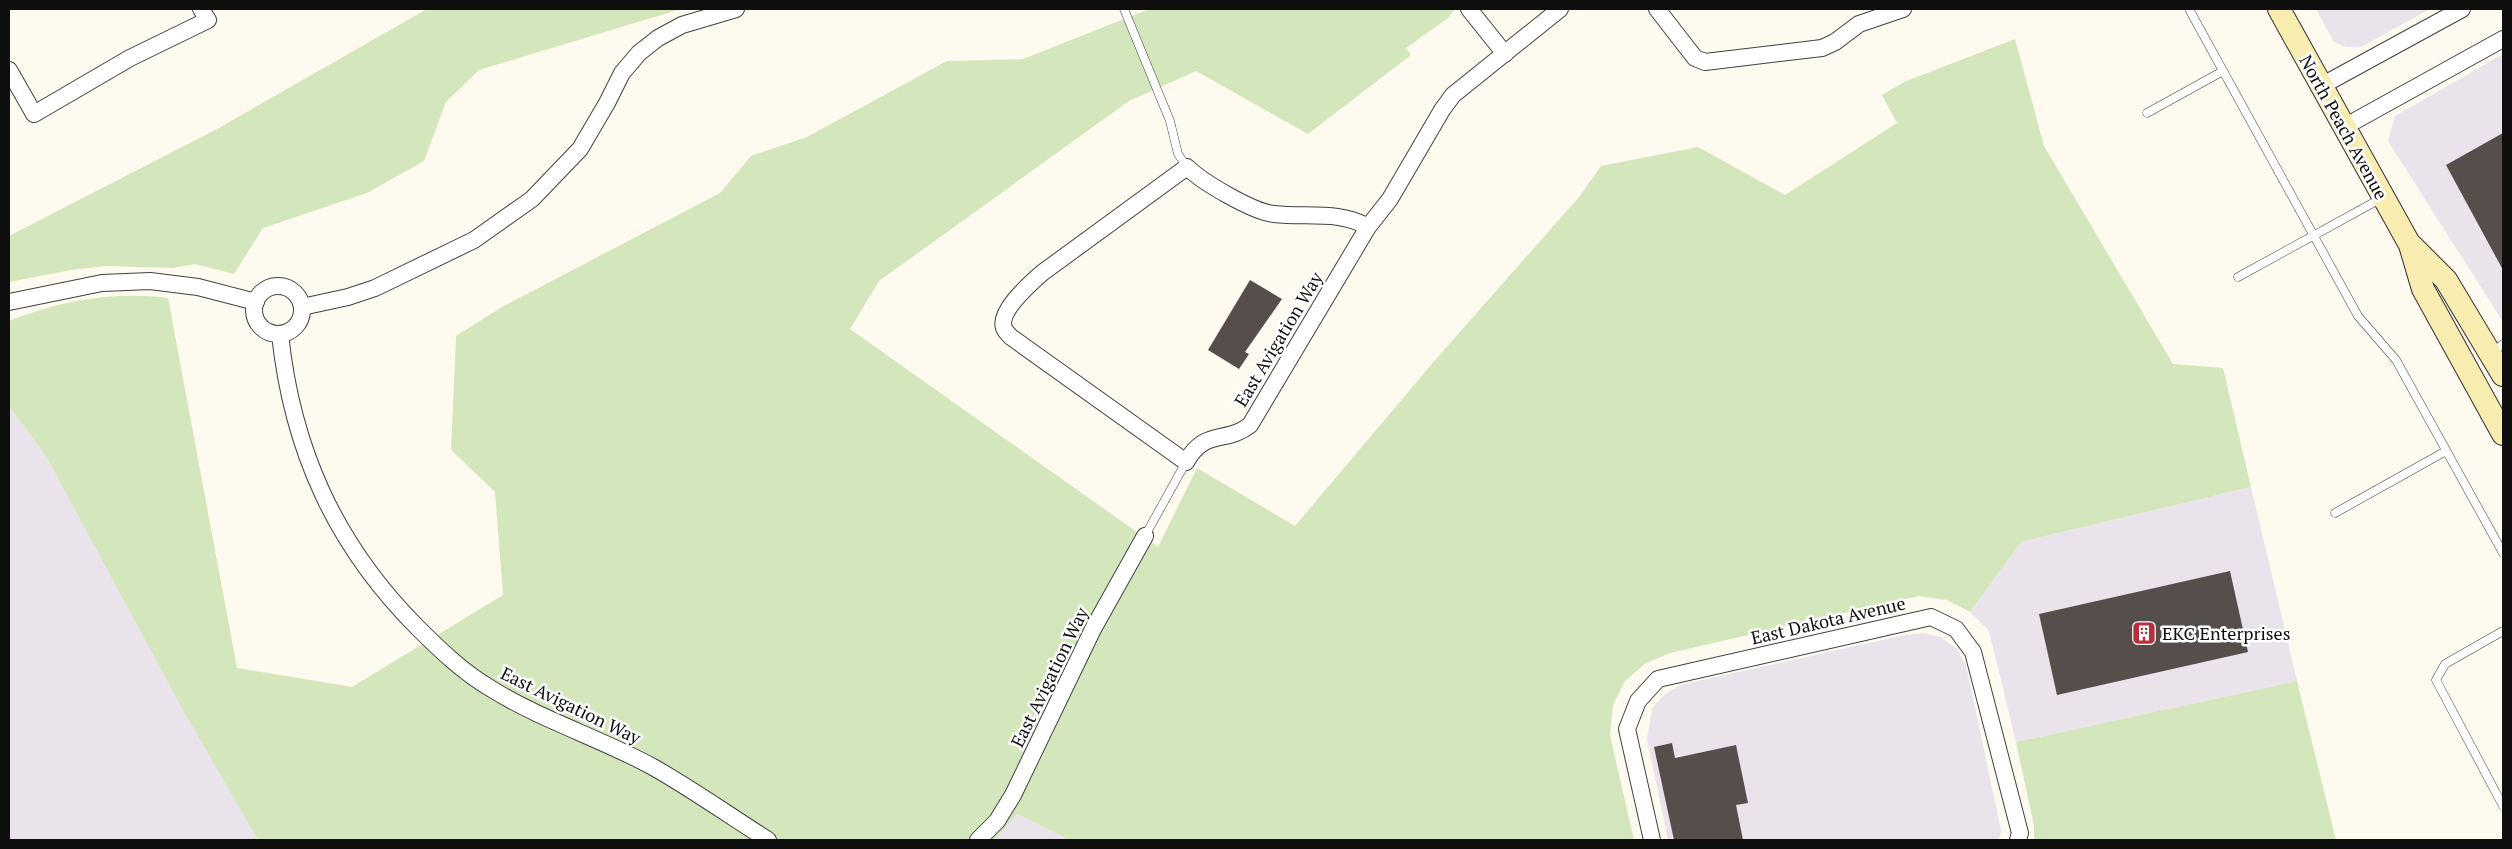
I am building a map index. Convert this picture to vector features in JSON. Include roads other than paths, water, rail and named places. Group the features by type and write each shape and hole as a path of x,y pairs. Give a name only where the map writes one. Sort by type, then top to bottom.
{"main road":[{"name":"North Peach Avenue","path":"2279,9 2410,245 2423,289 2503,434"},
{"name":"North Peach Avenue","path":"2410,245 2446,280 2497,349 2503,375"}],"street":[{"path":"9,70 34,114 130,58 208,20 201,9"},
{"path":"302,307 348,297 375,288 474,240 532,199 580,149 608,103 622,73 639,53 658,38 682,25 736,9"},
{"path":"1469,9 1505,54"},
{"name":"East Avigation Way","path":"1186,462 1194,448 1210,438 1240,432 1250,425 1368,227 1390,199 1442,110 1453,96 1560,9"},
{"path":"1657,9 1695,58 1706,62 1822,48 1835,42 1859,24 1903,9"},
{"path":"2321,86 2462,9"},
{"path":"2344,127 2503,39"},
{"path":"1186,462 1011,337 1004,327 1004,315 1025,289 1042,273 1187,167 1259,212 1343,217 1356,220 1368,227"},
{"path":"9,302 102,283 150,281 198,287 256,302"},
{"path":"274,286 287,287 298,295 302,307 302,315 294,328 280,334 265,330 254,310 256,302 263,292 274,286"},
{"name":"East Avigation Way","path":"280,334 289,401 314,477 342,531 398,608 443,652 489,688 653,767 768,840"},
{"name":"East Avigation Way","path":"978,840 996,821 1013,795 1093,629 1144,536"},
{"name":"East Dakota Avenue","path":"1652,840 1627,729 1638,701 1658,679 1931,617 1956,629 1973,652 2020,833 2018,840"}],"lane":[{"path":"2189,9 2358,316 2396,360 2503,553"},
{"path":"1125,10 1160,92 1170,121 1178,154 1187,167"},
{"path":"2148,113 2223,71"},
{"path":"2238,277 2384,197"},
{"path":"2335,512 2446,452"},
{"name":"East Avigation Way","path":"1144,536 1186,462"},
{"path":"2503,631 2445,664 2436,680 2503,806"}],"place":[{"name":"EKC Enterprises","path":"2144,633"}]}
